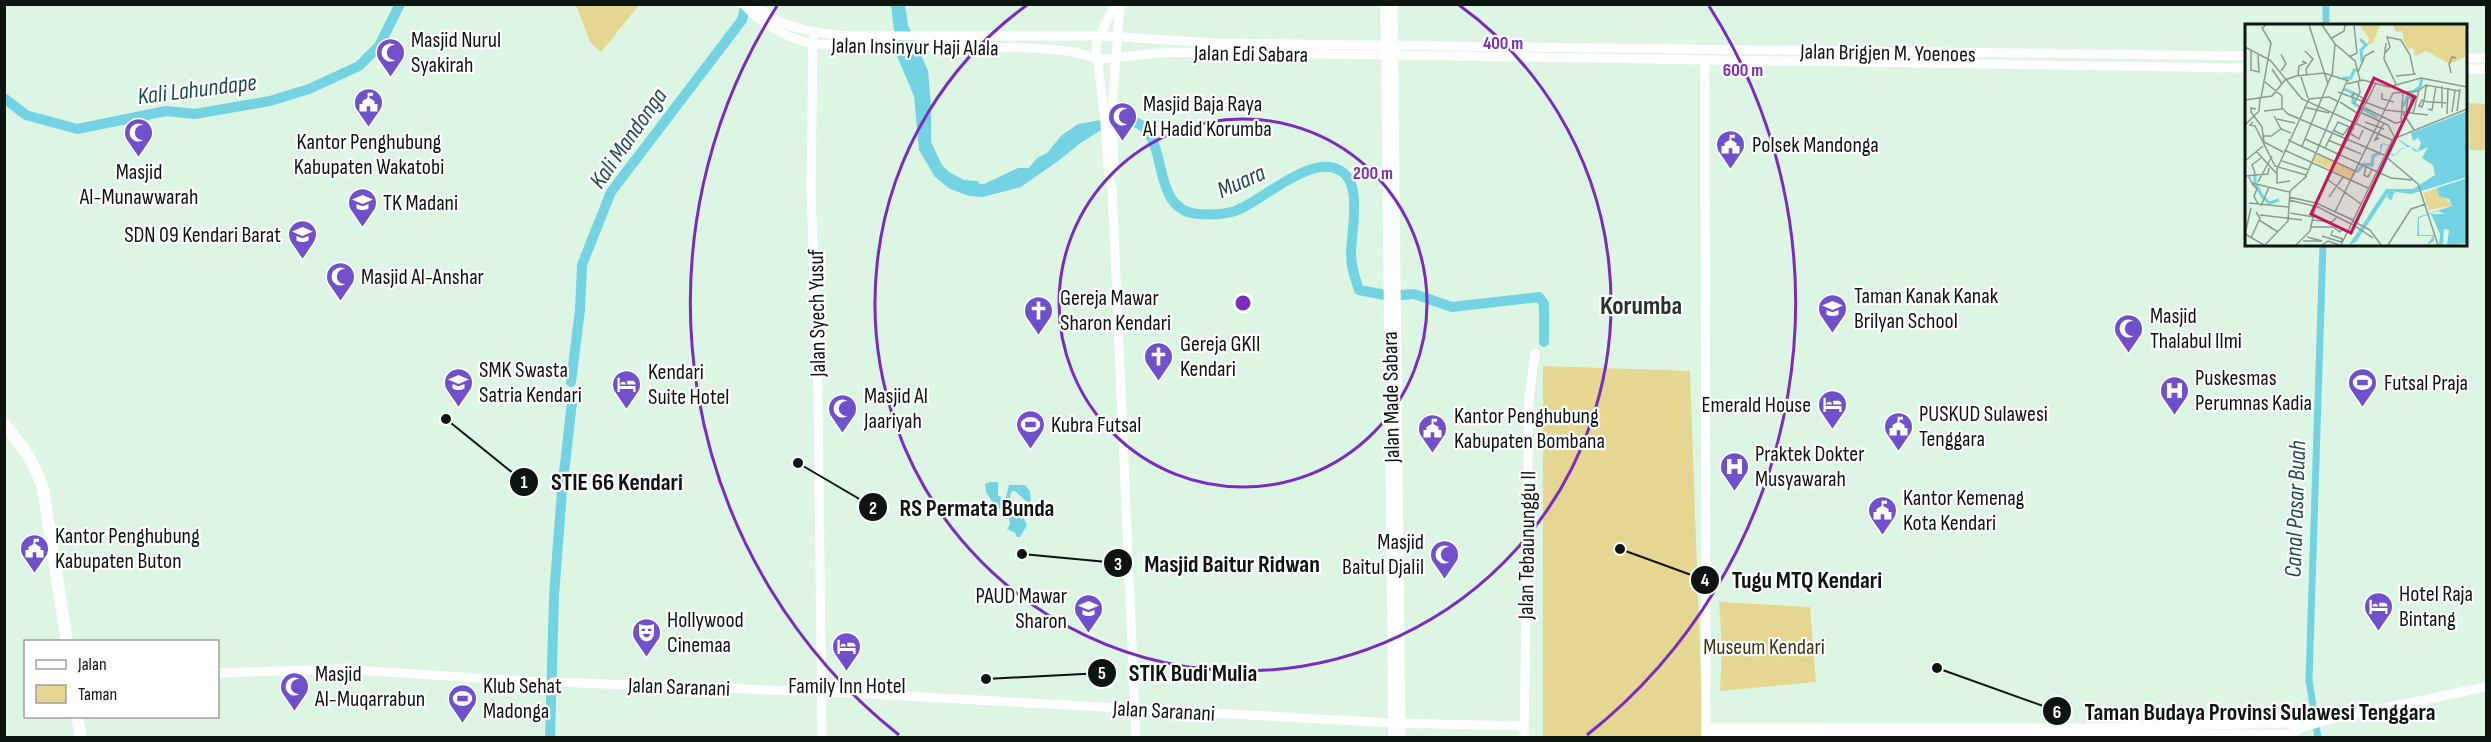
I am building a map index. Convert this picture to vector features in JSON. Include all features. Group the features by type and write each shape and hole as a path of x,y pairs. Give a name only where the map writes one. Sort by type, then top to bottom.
{"highway":[{"path":"4,424 28,454 38,472 43,489 67,640"},
{"path":"77,718 81,738"}],"street":[{"name":"Jalan Insinyur Haji Alala","path":"742,4 788,26 814,33 883,41"},
{"path":"1115,4 1096,44 1109,129 1109,178 1112,186 1136,738"},
{"path":"1108,112 1120,56 1120,4"},
{"path":"1385,4 1391,51"},
{"path":"1391,51 1393,4"},
{"name":"Jalan Insinyur Haji Alala","path":"755,10 782,34 812,44 1120,38"},
{"name":"Jalan Syech Yusuf","path":"814,33 811,190 818,394 822,738"},
{"name":"Jalan Edi Sabara","path":"1120,38 1391,51"},
{"name":"Jalan Insinyur Haji Alala","path":"928,41 1059,50 1098,58 1120,56"},
{"name":"Jalan Edi Sabara","path":"1120,56 1167,52 1391,51"},
{"name":"Jalan Brigjen M. Yoenoes","path":"1391,51 1876,52 2245,56"},
{"name":"Jalan Brigjen M. Yoenoes","path":"1391,51 1705,60 2245,68"},
{"name":"Jalan Made Sabara","path":"1391,51 1392,278 1389,309 1396,524"},
{"path":"1876,52 1876,63"},
{"path":"2467,58 2487,58"},
{"path":"1705,60 1706,734 2289,723 2301,728 2331,719 2487,687"},
{"path":"2467,69 2487,69"},
{"name":"Jalan Made Sabara","path":"1392,278 1396,298 1397,723 1401,738"},
{"name":"Jalan Tebaununggu II","path":"1524,738 1529,408 1534,353"},
{"name":"Jalan Saranani","path":"219,673 339,669 548,682 822,692 1397,723 1524,726"},
{"name":"Jalan Made Sabara","path":"1393,738 1397,723"}],"green space":[{"path":"576,5 639,5 601,52 590,42"},
{"path":"2469,103 2486,104 2486,150 2470,150"},
{"path":"1543,366 1690,371 1703,737 1543,738"},
{"name":"Museum Kendari","path":"1719,602 1810,607 1816,682 1720,691 1722,646"}],"water":[{"path":"891,5 905,5 908,25 928,71 931,142 942,165 949,172 964,180 984,184 1018,168 1029,168 1037,158 1047,153 1062,135 1078,124 1101,120 1101,130 1021,187 983,197 969,196 950,189 935,177 919,150 914,96 897,56"},
{"path":"998,482 998,495 1003,499 1006,497 1009,485 1025,485 1030,491 1031,501 1027,502 1015,491 1012,491 1010,496 1012,512 1027,510 1023,517 1027,525 1020,537 1007,529 1010,525 1009,517 1004,509 996,508 986,492 985,484"}],"waterway":[{"name":"Kali Lahundape","path":"4,98 26,115 77,129 166,111 195,114 270,101 309,89 359,66 379,46 400,4"},
{"name":"Kali Mandonga","path":"571,382 580,310 582,265 611,192 742,20 746,4"},
{"name":"Canal Pasar Buah","path":"2326,4 2326,24"},
{"name":"Muara","path":"1103,126 1132,121 1146,130 1153,141 1172,200 1182,209 1198,214 1235,211 1288,180 1316,168 1329,167 1341,171 1348,177 1354,197 1351,259 1359,290 1390,296 1414,294 1452,307 1539,297 1544,304 1544,342"},
{"name":"Canal Pasar Buah","path":"2318,738 2309,680 2323,246"},
{"name":"Kali Mandonga","path":"550,738 554,596 572,402"}],"place":[{"name":"Masjid Nurul Syakirah","path":"390,78"},
{"name":"Kantor Penghubung Kabupaten Wakatobi","path":"369,128"},
{"name":"Masjid Baja Raya Al Hadid Korumba","path":"1122,142"},
{"name":"Masjid Al-Munawwarah","path":"139,158"},
{"name":"Polsek Mandonga","path":"1731,170"},
{"name":"TK Madani","path":"362,228"},
{"name":"SDN 09 Kendari Barat","path":"302,260"},
{"name":"Masjid Al-Anshar","path":"340,302"},
{"name":"Taman Kanak Kanak Brilyan School","path":"1833,334"},
{"name":"Gereja Mawar Sharon Kendari","path":"1039,336"},
{"name":"Masjid Thalabul Ilmi","path":"2129,354"},
{"name":"Gereja GKII Kendari","path":"1159,382"},
{"name":"SMK Swasta Satria Kendari","path":"458,408"},
{"name":"Futsal Praja","path":"2363,408"},
{"name":"Kendari Suite Hotel","path":"627,410"},
{"name":"Puskesmas Perumnas Kadia","path":"2174,416"},
{"name":"STIE 66 Kendari","path":"446,419"},
{"name":"Emerald House","path":"1832,430"},
{"name":"Masjid Al Jaariyah","path":"843,434"},
{"name":"Kubra Futsal","path":"1030,450"},
{"name":"PUSKUD Sulawesi Tenggara","path":"1898,452"},
{"name":"Kantor Penghubung Kabupaten Bombana","path":"1433,454"},
{"name":"RS Permata Bunda","path":"798,463"},
{"name":"Praktek Dokter Musyawarah","path":"1734,492"},
{"name":"Kantor Kemenag Kota Kendari","path":"1882,536"},
{"name":"Tugu MTQ Kendari","path":"1620,549"},
{"name":"Masjid Baitur Ridwan","path":"1022,554"},
{"name":"Kantor Penghubung Kabupaten Buton","path":"34,574"},
{"name":"Masjid Baitul Djalil","path":"1445,580"},
{"name":"Hotel Raja Bintang","path":"2378,632"},
{"name":"PAUD Mawar Sharon","path":"1088,634"},
{"name":"Hollywood Cinemaa","path":"646,658"},
{"name":"Taman Budaya Provinsi Sulawesi Tenggara","path":"1937,668"},
{"name":"Family Inn Hotel","path":"847,672"},
{"name":"STIK Budi Mulia","path":"986,679"},
{"name":"Masjid Al-Muqarrabun","path":"294,712"},
{"name":"Klub Sehat Madonga","path":"462,724"}],"district":[{"name":"Korumba","path":"1641,305"}]}
